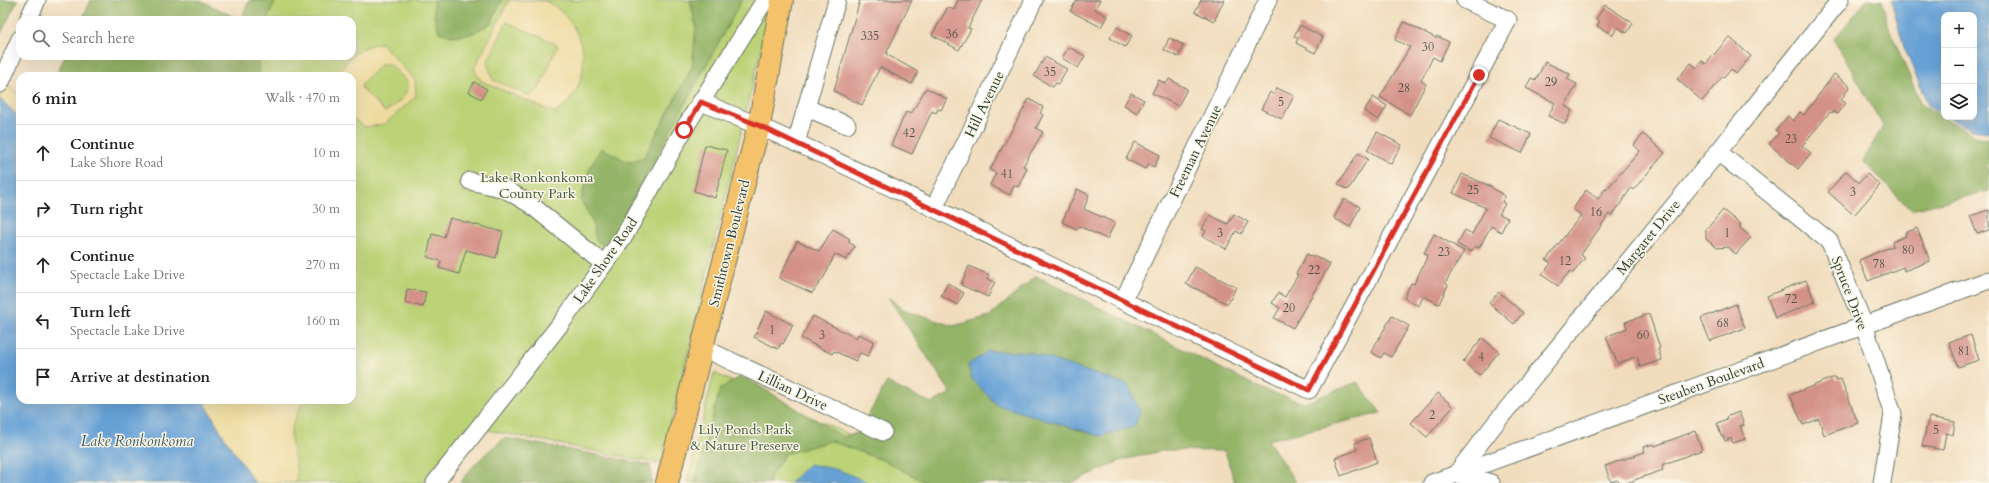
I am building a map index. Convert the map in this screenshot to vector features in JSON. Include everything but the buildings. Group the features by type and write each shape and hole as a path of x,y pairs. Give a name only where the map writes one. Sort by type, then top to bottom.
{"main road":[{"name":"Smithtown Boulevard","path":"667,483 703,348 758,125 782,0"}],"street":[{"path":"30,16 37,0"},
{"name":"Lake Shore Road","path":"435,483 562,322 623,238 701,102 765,0"},
{"path":"796,143 837,0"},
{"name":"Hill Avenue","path":"934,208 1034,0"},
{"name":"Freeman Avenue","path":"1123,301 1268,0"},
{"path":"701,102 758,125 934,208 1309,390 1508,20 1465,0"},
{"name":"Margaret Drive","path":"1456,474 1504,412 1718,152 1840,0"},
{"path":"0,84 16,48"},
{"path":"807,108 847,125"},
{"name":"Spruce Drive","path":"1718,152 1830,242 1864,325 1893,414 1882,483"},
{"path":"470,181 505,189 530,204 604,264"},
{"name":"Steuben Boulevard","path":"1432,483 1989,280"},
{"name":"Lillian Drive","path":"703,348 883,432"},
{"path":"1456,474 1491,483"}],"green space":[{"path":"0,0 18,0 0,35"},
{"path":"91,0 200,0 232,16 84,16"},
{"path":"250,0 276,0 269,16 242,16"},
{"name":"Lake Ronkonkoma County Park","path":"252,0 773,0 661,464 467,426 424,483 289,483 245,404 356,404 356,72 217,72 223,60 356,60 356,16 245,16"},
{"path":"433,0 502,0 491,23 471,34 451,36 439,32 435,19"},
{"path":"690,0 742,0 606,248 596,240 592,221 581,200 589,170 601,148 629,162 644,157 692,67 696,26"},
{"path":"1867,0 1882,0 1887,23 1921,104 1941,116 1941,120 1948,120 1975,136 1989,139 1989,191 1911,210 1863,161 1883,126 1834,39"},
{"path":"63,60 259,60 258,72 58,72"},
{"path":"1036,276 1262,389 1304,403 1357,382 1381,413 1268,440 1296,483 1235,483 1225,451 1165,450 1122,460 1071,483 926,483 885,461 831,441 785,454 769,478 770,483 695,483 720,389 740,377 751,381 843,437 858,433 887,382 932,403 951,393 888,297 903,310 953,326 990,316","holes":["972,379 1100,436 997,405"]},
{"name":"Lily Ponds Park & Nature Preserve","path":"714,373 956,483 687,483"},
{"path":"505,438 650,465 652,483 460,483 470,470 492,448"}],"sand":[{"path":"509,0 534,0 548,2 562,13 573,26 580,41 583,56 582,72 578,88 568,101 555,113 481,81 474,69","holes":["507,22 558,45 539,89 530,96 493,80 487,63"]},
{"path":"381,43 415,80 416,96 385,124 365,127 356,121 356,72 340,72 348,60 356,60 356,53 367,46","holes":["382,64 389,64 409,83 406,92 400,100 385,112 361,88 363,82"]},
{"path":"0,78 16,92 16,114 0,99"},
{"path":"205,404 302,404 295,419 291,434 297,471 296,483 255,483 224,437"}],"water":[{"path":"1891,0 1989,0 1989,132 1971,130 1954,120 1977,120 1977,12 1941,12 1941,112 1928,105 1904,47"},
{"name":"Lake Ronkonkoma","path":"0,99 16,114 16,404 205,404 224,437 255,483 0,483"},
{"path":"988,351 1029,352 1128,385 1140,411 1134,427 1100,436 997,405 972,379 968,365"},
{"path":"809,464 839,470 870,483 790,483"}],"route":[{"path":"684,130 701,102 758,125 934,208 1309,390 1479,75"}]}
